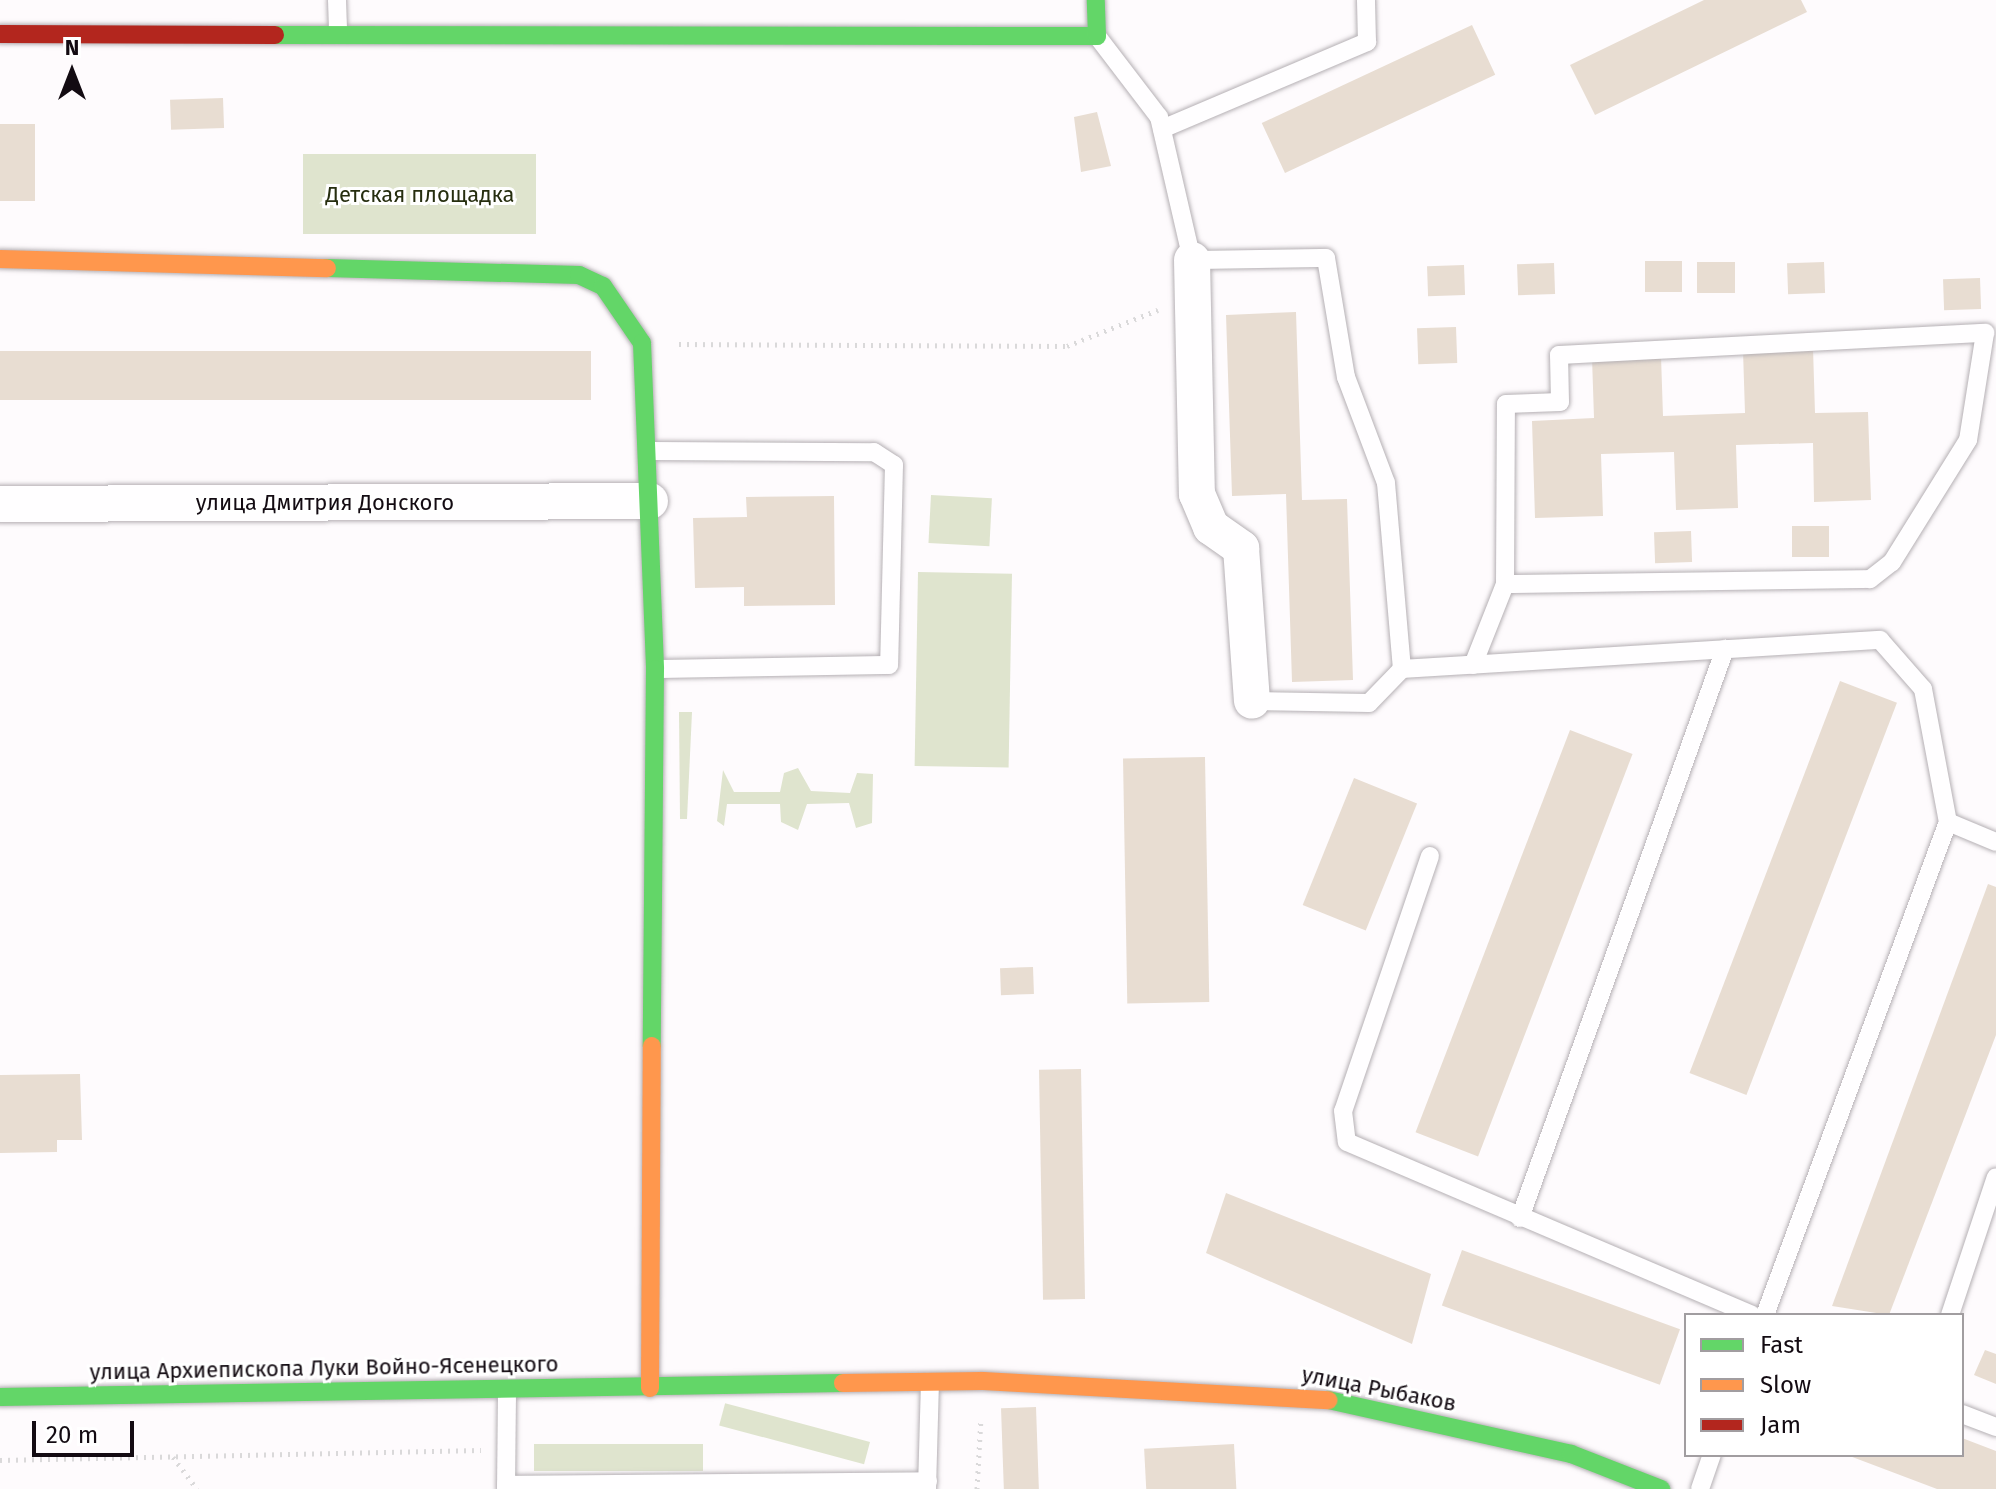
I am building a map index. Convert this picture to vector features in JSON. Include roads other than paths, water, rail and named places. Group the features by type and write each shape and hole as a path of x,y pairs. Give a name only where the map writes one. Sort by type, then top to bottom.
{"street":[{"path":"0,34 1097,36 1096,0"},
{"path":"0,259 579,275 603,286 642,343 650,451 655,669 650,1388"},
{"path":"1192,260 1190,296 1197,494 1211,527 1241,548 1252,701"},
{"name":"улица Дмитрия Донского","path":"0,504 650,501"},
{"name":"улица Рыбаков","path":"930,1382 983,1381 1315,1397 1571,1454 1661,1489"},
{"name":"улица Архиепископа Луки Войно-Ясенецкого","path":"0,1397 930,1382"}],"lane":[{"path":"337,0 338,35"},
{"path":"1162,129 1367,42 1366,0"},
{"path":"1097,36 1162,129 1192,260 1326,258 1346,377 1386,483 1402,669"},
{"path":"1473,665 1505,584 1506,404 1560,402 1559,355 1985,333 1968,440 1880,574 1505,584"},
{"path":"650,451 874,452 894,465 889,665 655,669"},
{"path":"1252,701 1369,703 1402,669 1880,640 1923,689 1948,822 1766,1313"},
{"path":"1520,1218 1725,649"},
{"path":"1948,822 1996,842"},
{"path":"1430,856 1342,1127 1355,1149 1747,1313"},
{"path":"1951,1313 1996,1177"},
{"path":"507,1389 506,1487 928,1485 930,1382"},
{"path":"1964,1415 1996,1427"},
{"path":"1700,1489 1711,1457"}],"park label":[{"name":"Детская площадка","path":"420,195"}]}
